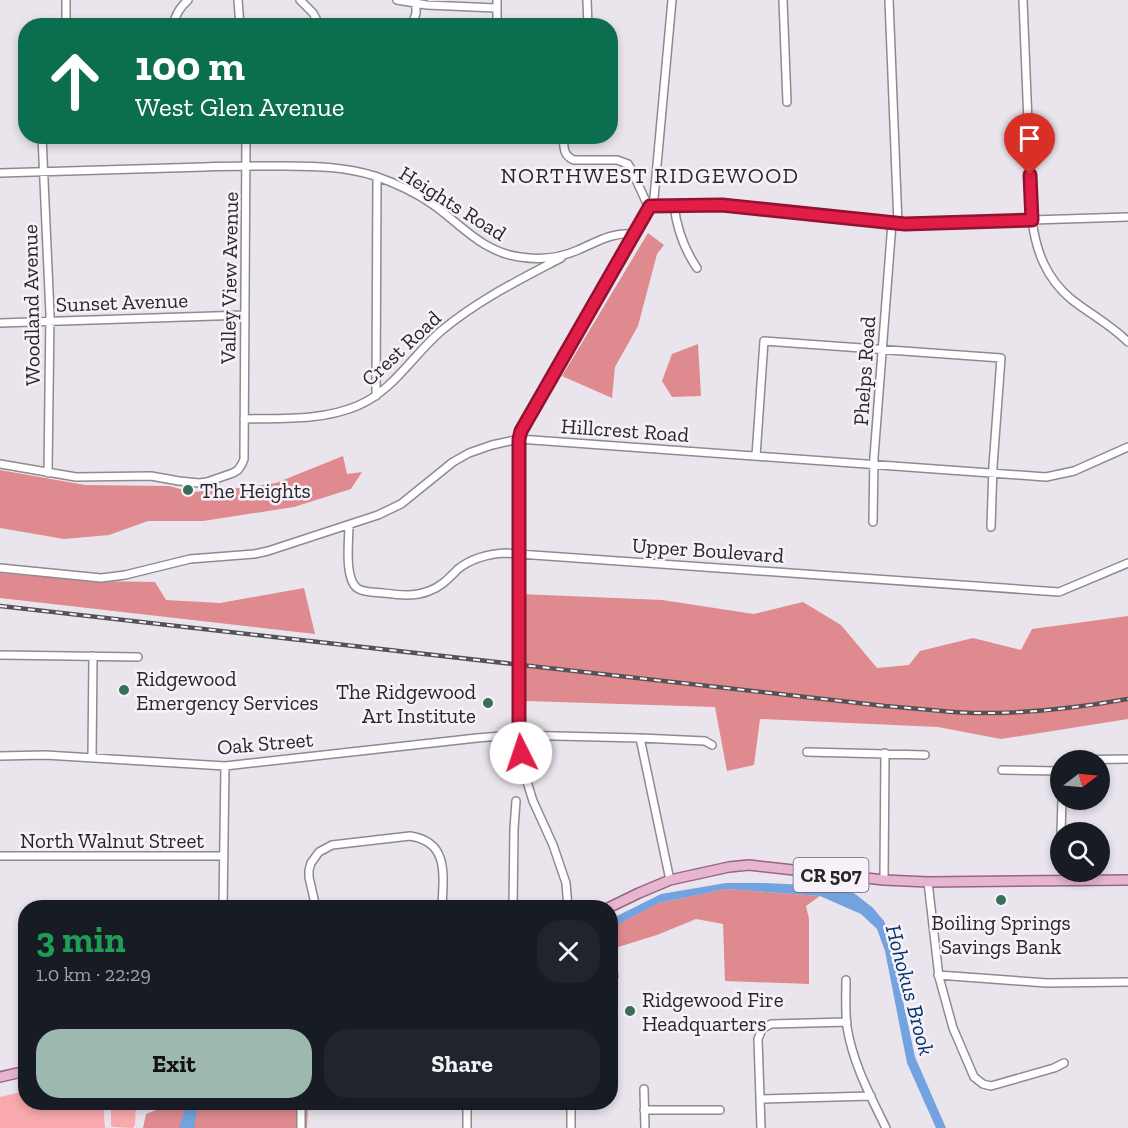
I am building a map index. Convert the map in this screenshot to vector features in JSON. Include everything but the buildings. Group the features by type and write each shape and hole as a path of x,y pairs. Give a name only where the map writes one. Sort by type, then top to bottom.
{"main road":[{"name":"CR 507","path":"618,903 670,880 729,867 749,866 884,880 928,882 1050,876"},
{"name":"CR 507","path":"1110,879 1128,880"},
{"path":"0,1077 18,1073"}],"street":[{"path":"66,0 66,18"},
{"path":"175,18 188,0"},
{"path":"238,0 239,18"},
{"path":"300,0 316,18"},
{"path":"397,0 496,4"},
{"path":"587,0 588,18"},
{"path":"567,900 566,883 553,845 533,801 524,772 519,735 519,439 521,431 650,207 654,195 672,0"},
{"path":"783,0 787,102"},
{"name":"Phelps Road","path":"873,522 874,465 895,223 889,0"},
{"path":"1023,0 1032,220 1038,251 1056,284 1074,300 1126,337"},
{"path":"414,18 416,2"},
{"name":"Woodland Avenue","path":"42,144 50,321 48,473"},
{"name":"Valley View Avenue","path":"244,419 246,144"},
{"path":"564,144 565,152 574,160 617,160 628,164 650,207"},
{"name":"Heights Road","path":"0,173 247,165 326,166 354,170 399,186 424,199 472,237 495,250 513,256 532,259 552,258 571,253 606,237 633,234"},
{"path":"376,177 376,396"},
{"path":"650,207 722,205 895,223 1128,217"},
{"path":"674,206 680,236 698,268"},
{"name":"Crest Road","path":"244,419 323,416 346,410 376,396 392,383 432,340 464,313 500,290 571,253"},
{"name":"Sunset Avenue","path":"0,323 245,315"},
{"path":"756,456 764,341 1001,358 992,473 991,528"},
{"path":"0,464 85,478 151,476 207,482 233,473 242,464 244,419"},
{"name":"Hillcrest Road","path":"0,567 101,578 119,576 190,559 268,551 378,515 401,504 453,462 469,453 519,439 1046,477 1074,471 1128,447"},
{"name":"Upper Boulevard","path":"349,525 349,574 353,584 362,591 409,596 436,588 459,568 478,557 497,553 1059,592 1128,563"},
{"path":"0,655 138,657"},
{"path":"92,758 93,656"},
{"name":"Oak Street","path":"0,756 45,755 225,766 519,735 705,741 712,745"},
{"path":"640,738 670,880"},
{"path":"807,752 925,755"},
{"path":"884,880 885,753"},
{"path":"1110,759 1128,759"},
{"path":"224,900 225,766"},
{"path":"1002,770 1050,771"},
{"path":"513,900 516,801"},
{"path":"314,900 309,870 319,852 332,845 410,836 431,844 441,857 443,864 442,900"},
{"name":"North Walnut Street","path":"0,856 224,856"},
{"path":"928,882 938,975 945,1004 957,1040 979,1082 989,1086 996,1085 1064,1063"},
{"path":"938,975 1047,983 1128,981"},
{"path":"846,980 847,1022 855,1061 886,1128"},
{"path":"761,1128 758,1039 762,1029 771,1024 847,1022"},
{"path":"644,1089 645,1128"},
{"path":"760,1099 871,1096"},
{"path":"301,1110 301,1128"},
{"path":"467,1110 467,1128"},
{"path":"571,1110 571,1128"},
{"path":"644,1110 720,1110"}],"shaded area":[{"path":"648,233 664,245 657,254 638,326 615,367 612,398 562,376"},
{"path":"698,344 701,396 672,397 662,381 672,354"},
{"path":"343,456 347,474 362,472 351,489 294,507 203,521 148,521 109,535 64,539 0,528 0,470 85,485 169,486 192,492 276,483"},
{"path":"0,573 95,581 155,582 166,600 220,603 304,588 315,634 0,598"},
{"path":"521,594 662,600 754,614 803,602 841,625 877,668 909,665 920,651 973,638 1021,650 1032,629 1128,616 1128,719 1001,739 938,727 760,719 754,765 727,771 715,707 526,701"},
{"path":"726,889 820,896 806,906 809,919 809,984 725,981 723,924 696,919 657,935 618,947 618,924 659,903"},
{"path":"18,1093 18,1110 104,1110 105,1128 0,1128 0,1097"},
{"path":"111,1110 136,1110 133,1128 111,1126"},
{"path":"156,1110 308,1110 307,1128 143,1128 146,1114"}],"water":[{"path":"726,883 828,886 854,893 873,908 884,921 889,935 915,1057 946,1128 936,1128 907,1063 885,951 877,929 861,914 820,896 726,889 659,903 618,924 618,916 661,894"},
{"path":"184,1110 197,1110 194,1128 179,1128"}],"railway":[{"path":"0,606 940,711 973,713 1031,711 1070,708 1128,699"}],"place":[{"name":"The Heights","path":"188,490"},
{"name":"Ridgewood Emergency Services","path":"124,690"},
{"name":"The Ridgewood Art Institute","path":"488,703"},
{"name":"Boiling Springs Savings Bank","path":"1001,900"},
{"name":"Ridgewood Fire Headquarters","path":"630,1011"}],"district":[{"name":"NORTHWEST RIDGEWOOD","path":"650,175"}],"route":[{"path":"521,753 518,643 519,439 521,431 650,206 722,205 905,224 1032,220 1030,175"}],"water label":[{"name":"Hohokus Brook","path":"910,990"}]}
